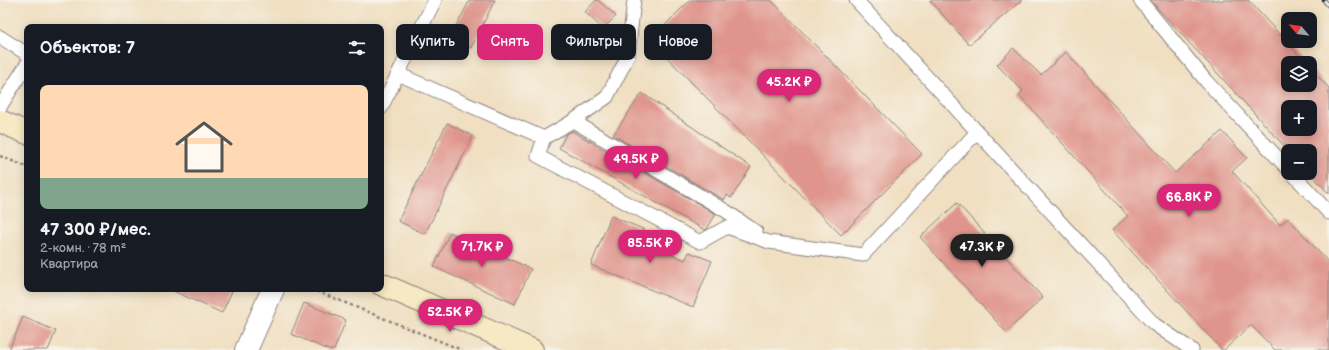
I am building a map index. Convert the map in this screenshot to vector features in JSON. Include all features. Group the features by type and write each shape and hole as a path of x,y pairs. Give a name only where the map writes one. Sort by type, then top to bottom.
{"street":[{"path":"0,121 24,132"},
{"path":"384,285 532,350"},
{"path":"246,350 273,292"}],"lane":[{"path":"384,102 435,0"},
{"path":"634,0 628,56 607,97 573,121 544,138 538,156 700,242 727,227 769,242 863,255 977,132"},
{"path":"856,0 1154,324 1192,350"},
{"path":"1140,0 1206,81 1281,161"},
{"path":"0,37 24,52"},
{"path":"0,107 24,69"},
{"path":"398,74 544,138"},
{"path":"573,121 726,211 769,242"},
{"path":"1298,180 1329,213"}],"path":[{"path":"0,156 24,166"},
{"path":"318,292 462,350"}],"building":[{"path":"470,0 495,0 483,24 477,24 477,36 471,48 469,47 469,24 457,24"},
{"path":"596,0 598,0 616,16 608,24 598,24 585,12"},
{"path":"690,0 771,0 922,154 841,235 670,60 712,60 712,24 666,24"},
{"path":"930,0 1022,0 969,45"},
{"path":"1150,0 1248,0 1281,36 1281,48 1292,48 1300,56 1281,56 1281,92 1317,92 1317,75 1329,88 1329,194 1316,180 1317,144 1283,144"},
{"path":"1013,48 1041,75 1066,52 1175,173 1222,131 1247,158 1232,171 1280,225 1288,218 1329,263 1329,350 1275,350 1251,325 1224,350 1222,350 1112,230 1128,216 1019,95 1023,91 997,65"},
{"path":"642,93 751,167 731,198 727,195 724,200 613,135"},
{"path":"447,123 473,136 425,234 398,221"},
{"path":"572,131 716,214 707,229 705,230 559,148 566,134"},
{"path":"957,203 1043,298 1006,332 920,237"},
{"path":"611,216 643,229 638,241 685,260 689,252 712,261 693,307 591,265"},
{"path":"450,232 531,269 515,304 434,267"},
{"path":"176,292 232,292 222,313"},
{"path":"304,303 346,320 334,350 329,350 291,334"},
{"path":"23,317 56,331 48,350 9,350"}],"railway":[{"path":"1324,0 1329,6"}]}
